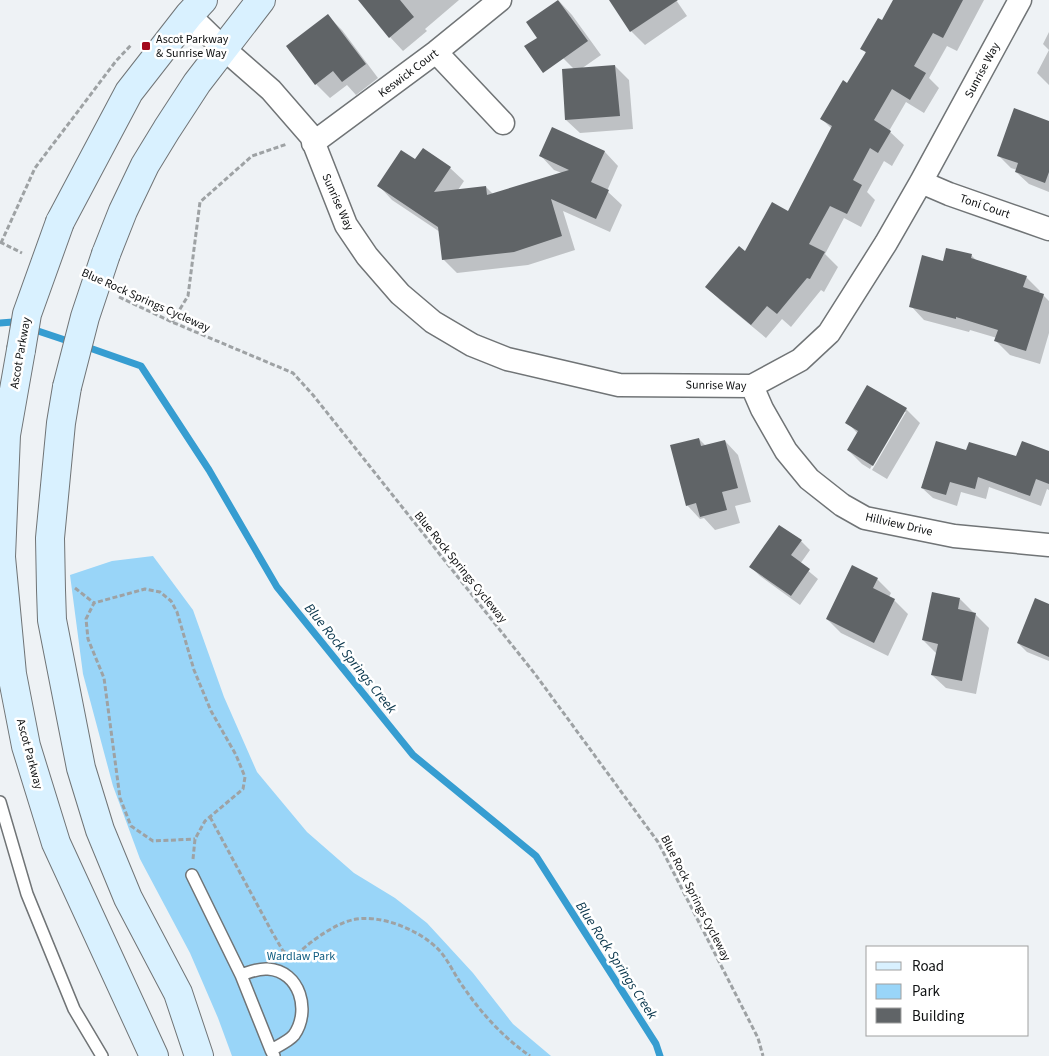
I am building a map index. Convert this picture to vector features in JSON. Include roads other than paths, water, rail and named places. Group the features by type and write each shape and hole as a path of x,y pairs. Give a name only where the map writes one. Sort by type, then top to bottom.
{"main road":[{"path":"199,1056 178,993 128,898 100,830 81,768 52,620 50,538 61,423 68,387 85,316 106,254 123,211 145,165 197,82 261,0"},
{"name":"Ascot Parkway","path":"154,1056 56,843 26,746 12,674 1,558 6,435 27,314 60,222 129,92 196,8"}],"street":[{"name":"Keswick Court","path":"312,140 436,52 500,0"},
{"name":"Sunrise Way","path":"196,8 223,48 271,90 312,140 346,224 367,256 400,294 433,322 472,345 507,359 619,385 752,386 800,360 829,333 886,243 921,182 1020,0"},
{"path":"436,52 503,123"},
{"name":"Toni Court","path":"921,182 949,194 1049,229"},
{"name":"Hillview Drive","path":"752,386 762,409 786,451 809,479 849,510 865,518 954,536 1049,545"}],"lane":[{"path":"0,802 27,894 74,1009 102,1056"},
{"path":"192,875 241,975 272,1053 293,1036 300,1023 302,1013 300,995 292,980 281,972 270,969 258,969 241,975"}],"waterway":[{"name":"Blue Rock Springs Creek","path":"0,323 13,322 19,324"},
{"name":"Blue Rock Springs Creek","path":"29,328 74,343"},
{"name":"Blue Rock Springs Creek","path":"84,346 141,366 209,470 277,587 413,755 536,856 656,1044 660,1056"}],"place":[{"name":"Ascot Parkway & Sunrise Way","path":"146,46"}],"park label":[{"name":"Wardlaw Park","path":"301,956"}]}
